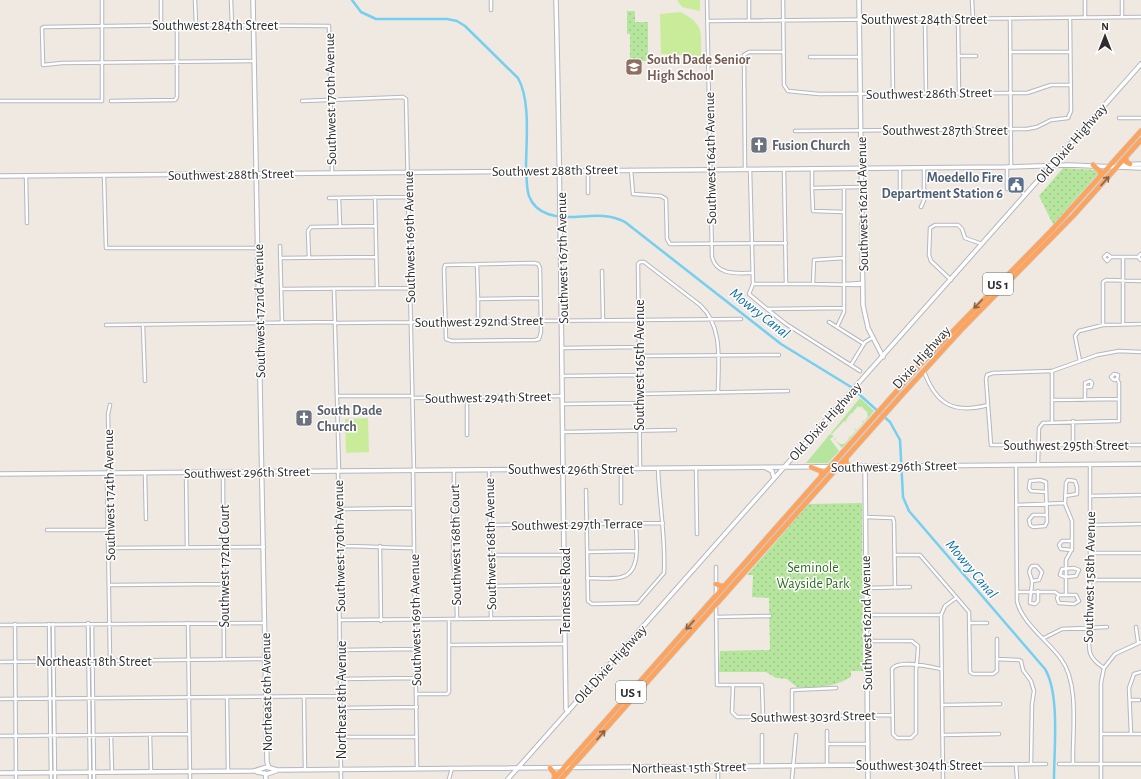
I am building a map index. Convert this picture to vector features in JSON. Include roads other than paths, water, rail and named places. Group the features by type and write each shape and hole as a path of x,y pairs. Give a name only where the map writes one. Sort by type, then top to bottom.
{"highway":[{"name":"Dixie Highway","path":"716,604 846,458 880,418 883,411 919,366 1046,236 1141,131"},
{"name":"Dixie Highway","path":"726,585 876,415 900,397 1067,221 1141,140"},
{"path":"1126,157 1126,162 1130,164"},
{"path":"1093,166 1100,170 1101,176"},
{"path":"1067,221 1068,217 1079,205 1083,196"},
{"path":"1026,264 1026,260 1046,236"},
{"path":"999,291 1018,269 1018,264"},
{"path":"924,370 923,367 942,346 944,339"},
{"path":"900,397 903,389 918,372 919,366"},
{"path":"838,467 839,461 862,434 865,428"},
{"path":"846,458 846,463 850,467"},
{"path":"811,467 821,471 822,476"},
{"path":"802,507 805,500 828,474 830,467"},
{"path":"778,534 778,530 794,512 798,504"},
{"path":"752,564 756,556 773,536 772,532"},
{"path":"716,584 720,586 726,585 726,588 717,600 716,604"},
{"name":"US 1","path":"554,779 726,585"},
{"path":"705,616 716,596"},
{"name":"US 1","path":"561,779 574,767 716,604"},
{"path":"644,686 643,683 659,665 662,656"},
{"path":"616,717 619,710 635,692 634,688"},
{"path":"574,767 574,761 588,744 590,739"},
{"path":"550,768 554,773 554,779"}],"street":[{"path":"0,101 102,100 102,0"},
{"path":"161,0 161,25"},
{"path":"195,0 196,25"},
{"path":"231,0 232,25"},
{"name":"Southwest 172nd Avenue","path":"253,0 265,623"},
{"path":"491,0 491,10"},
{"name":"Southwest 167th Avenue","path":"556,0 561,212 564,469"},
{"name":"Southwest 164th Avenue","path":"707,0 711,244 713,260 720,269 730,273 752,273"},
{"path":"749,0 749,20"},
{"path":"783,0 784,52 749,52 745,54 753,284 750,291 750,296 786,324 860,370"},
{"name":"Southwest 162nd Avenue","path":"859,0 864,314 872,338 883,357"},
{"path":"972,0 973,19"},
{"path":"1085,0 1085,18"},
{"path":"1122,0 1122,17"},
{"name":"Southwest 284th Street","path":"708,21 1141,17"},
{"path":"1010,18 1011,129 1007,189 1019,189 1025,195"},
{"path":"1070,18 1071,85"},
{"path":"892,19 893,94"},
{"path":"925,19 926,94"},
{"path":"958,19 959,93"},
{"name":"Southwest 284th Street","path":"101,63 62,63 43,65 42,28 161,25 329,26"},
{"path":"111,100 175,100 177,97 177,25"},
{"name":"Southwest 170th Avenue","path":"329,26 332,173"},
{"name":"Southwest 286th Street","path":"784,52 786,90 810,94 1010,93 1031,92 1051,86 1071,85"},
{"path":"1010,52 1070,52"},
{"path":"959,56 976,56"},
{"path":"810,57 860,57"},
{"path":"101,63 254,61"},
{"name":"Old Dixie Highway","path":"509,778 1141,64"},
{"name":"Southwest 287th Street","path":"795,131 1030,129 1051,120 1069,118 1071,111 1071,85"},
{"path":"302,101 331,99"},
{"name":"Southwest 169th Avenue","path":"331,99 406,99 411,322 417,769"},
{"path":"1119,118 1141,118"},
{"name":"Southwest 288th Street","path":"1118,166 1141,164"},
{"name":"Southwest 288th Street","path":"0,176 630,169 924,168 1051,165 1118,166 1141,168"},
{"path":"1036,166 1041,169 1043,175"},
{"path":"900,168 900,192"},
{"path":"921,207 924,200 924,168"},
{"path":"630,169 632,193 636,196 665,197 667,202 667,239 670,244 786,243"},
{"path":"784,169 786,284"},
{"path":"812,169 813,211 844,212"},
{"path":"588,170 588,193"},
{"path":"104,175 106,248 257,248"},
{"path":"26,176 27,223"},
{"path":"837,328 843,317 844,308 844,187"},
{"path":"812,188 861,187"},
{"path":"375,197 377,288"},
{"path":"329,198 408,197"},
{"path":"340,198 340,226"},
{"path":"951,280 931,261 929,231 931,226 958,225 962,228 965,238 983,244"},
{"path":"309,258 310,228 315,226 376,226"},
{"path":"280,246 282,322"},
{"path":"1111,257 1138,257 1141,254"},
{"path":"281,258 376,257"},
{"path":"1123,257 1123,324"},
{"path":"1138,257 1141,260"},
{"path":"813,284 814,260 844,258"},
{"name":"Southwest 165th Avenue","path":"640,468 638,394 638,264 640,262 644,262 700,305 710,319"},
{"path":"536,263 540,268 541,335 537,340 448,341 445,337 444,321 444,267 449,264 477,264 536,263"},
{"path":"477,264 478,321"},
{"path":"602,271 603,320"},
{"path":"1103,325 1104,282 1123,280 1141,281"},
{"path":"753,284 863,284"},
{"path":"281,289 410,288"},
{"name":"Southwest 170th Avenue","path":"334,289 336,323 340,620"},
{"path":"478,299 540,298"},
{"path":"767,309 844,308"},
{"path":"775,316 777,309"},
{"path":"710,319 717,336 718,393"},
{"name":"Southwest 292nd Street","path":"259,322 336,323 741,319"},
{"path":"106,325 143,326 259,322"},
{"path":"829,322 864,344"},
{"path":"1080,361 1075,336 1077,332 1103,325 1141,324"},
{"path":"143,326 145,381"},
{"path":"851,365 864,344 872,338"},
{"path":"563,348 638,347"},
{"path":"924,370 934,391 942,402 958,409 968,410 988,405 987,375 993,373 1052,371 1097,355 1119,351 1141,352"},
{"path":"638,356 779,355"},
{"path":"1052,371 1052,421"},
{"path":"563,376 638,375"},
{"path":"1038,465 1039,428 1043,422 1119,421 1119,383 1117,379"},
{"path":"1086,387 1086,400"},
{"path":"638,394 788,391"},
{"name":"Southwest 294th Street","path":"337,396 563,396"},
{"path":"467,397 467,434"},
{"path":"1052,400 1119,399"},
{"path":"564,404 639,403"},
{"name":"Southwest 174th Avenue","path":"110,405 108,414 110,660"},
{"name":"Southwest 295th Street","path":"988,405 991,445 1141,445"},
{"path":"1072,445 1073,421"},
{"path":"564,432 675,430"},
{"path":"790,459 794,467"},
{"name":"Southwest 296th Street","path":"0,474 145,474 621,468 1141,464"},
{"path":"1016,465 1017,601 1020,611 1062,660 1072,683 1073,764"},
{"name":"Southwest 158th Avenue","path":"1090,465 1090,628 1088,648 1093,659 1104,668"},
{"name":"Southwest 162nd Avenue","path":"865,466 868,779"},
{"path":"763,467 772,471 774,478"},
{"path":"621,468 621,503"},
{"path":"586,490 587,598 589,603 638,603 664,573 663,523 658,493 658,468"},
{"path":"696,468 697,534"},
{"name":"Tennessee Road","path":"564,469 566,709 568,712"},
{"name":"Southwest 168th Court","path":"454,470 453,560 456,582 457,619"},
{"name":"Southwest 168th Avenue","path":"489,470 492,619"},
{"path":"186,473 187,548"},
{"name":"Southwest 172nd Court","path":"223,473 224,659"},
{"path":"145,474 146,519"},
{"path":"1066,496 1077,494 1078,487 1075,480 1068,480 1066,483 1065,504 1072,517 1072,550 1066,558 1066,595"},
{"path":"1046,492 1031,491 1028,484 1030,481 1044,481 1046,492 1047,503 1047,515 1045,526 1030,526 1029,520 1033,515 1047,515"},
{"path":"1090,496 1141,496"},
{"path":"1016,505 1047,503 1065,504"},
{"path":"339,508 413,508"},
{"path":"865,517 893,518 895,587"},
{"name":"Southwest 297th Terrace","path":"490,525 663,523"},
{"path":"587,578 622,577 630,571 635,564 636,524"},
{"path":"1090,525 1141,524"},
{"path":"47,530 108,530"},
{"path":"1072,541 1062,541 1059,545 1061,549 1072,550"},
{"path":"340,546 414,548"},
{"path":"380,546 381,621"},
{"path":"109,548 264,547"},
{"path":"587,552 636,551"},
{"path":"1090,553 1141,553"},
{"path":"491,555 565,555"},
{"path":"895,555 920,555 969,612 970,672 973,674 993,674 997,671 997,639"},
{"path":"1032,581 1039,580 1041,576 1041,568 1038,566 1032,566 1029,573 1032,581 1030,602 1035,604 1038,601 1038,592"},
{"path":"716,567 716,596"},
{"path":"1076,568 1079,572 1076,576 1066,577 1062,576 1060,572 1062,569 1076,568"},
{"path":"1090,580 1141,580"},
{"path":"110,585 224,584"},
{"path":"491,586 565,585"},
{"path":"866,588 910,588"},
{"path":"1017,592 1055,592 1059,595 1076,595 1079,601 1074,604 1059,603 1057,598 1059,595"},
{"path":"943,779 941,614 945,606 956,598"},
{"path":"716,604 717,685 762,685 763,716"},
{"path":"866,615 941,614"},
{"path":"716,617 770,616"},
{"path":"340,620 381,621 565,618"},
{"name":"Northeast 8th Avenue","path":"340,620 342,737 341,779"},
{"name":"Southwest 168th Court","path":"416,694 447,694 449,692 449,620"},
{"path":"0,625 90,623 265,623"},
{"path":"90,623 94,735 92,772 90,779"},
{"path":"188,623 190,779"},
{"name":"Northeast 6th Avenue","path":"265,623 267,779"},
{"path":"970,623 987,623"},
{"path":"15,624 16,779"},
{"path":"51,624 50,735 52,773 55,779"},
{"path":"1044,638 1062,629 1107,628"},
{"path":"1101,779 1101,683 1104,668 1115,654 1140,642 1136,628"},
{"path":"867,641 912,641 916,643 918,657 916,665 915,736 911,738 894,736 892,715 892,669 894,666 916,665 941,669"},
{"path":"450,646 565,644"},
{"path":"341,650 416,649"},
{"name":"Northeast 18th Street","path":"0,662 265,659"},
{"path":"998,659 1021,661 1023,670 1031,681 1034,691 1032,704 1031,764"},
{"path":"91,660 89,698 92,772 94,779"},
{"path":"50,779 52,773 54,735 54,698 51,661"},
{"path":"1131,734 1128,688 1134,674 1141,672"},
{"path":"341,679 416,678"},
{"name":"Southwest 303rd Street","path":"733,685 732,712 737,716 892,715"},
{"path":"792,716 792,690 836,688"},
{"path":"0,699 341,696"},
{"path":"227,697 228,771"},
{"path":"304,697 305,770"},
{"path":"1129,700 1139,700"},
{"path":"942,705 1000,704"},
{"path":"341,708 417,707"},
{"path":"827,731 827,766"},
{"path":"150,734 151,772"},
{"path":"0,736 189,734"},
{"path":"792,779 796,734"},
{"path":"942,735 999,734"},
{"path":"1101,734 1141,734"},
{"path":"111,735 112,772"},
{"path":"762,735 762,766"},
{"path":"342,737 417,737"},
{"path":"827,744 867,744"},
{"path":"1016,764 1016,779"},
{"name":"Southwest 304th Street","path":"792,766 1046,764"},
{"path":"1059,764 1141,764"},
{"path":"718,766 718,779"},
{"name":"Northeast 15th Street","path":"417,769 792,766"},
{"path":"449,779 452,768"},
{"path":"504,768 509,772 509,778"},
{"path":"564,768 568,779"},
{"path":"0,773 417,769"}],"waterway":[{"name":"Mowry Canal","path":"352,0 361,12 376,19 447,19 457,21 465,26 518,78 525,98 527,122 527,189 530,199 536,207 545,213 557,216 605,216 625,222 781,344 851,387 890,422 900,440 903,497 909,511 1045,669 1050,680 1053,693 1055,722 1054,779"}],"place":[{"name":"South Dade Senior High School","path":"634,67"},
{"name":"Fusion Church","path":"759,145"},
{"name":"Moedello Fire Department Station 6","path":"1016,185"},
{"name":"South Dade Church","path":"304,418"}],"park label":[{"name":"Seminole Wayside Park","path":"813,576"}]}
